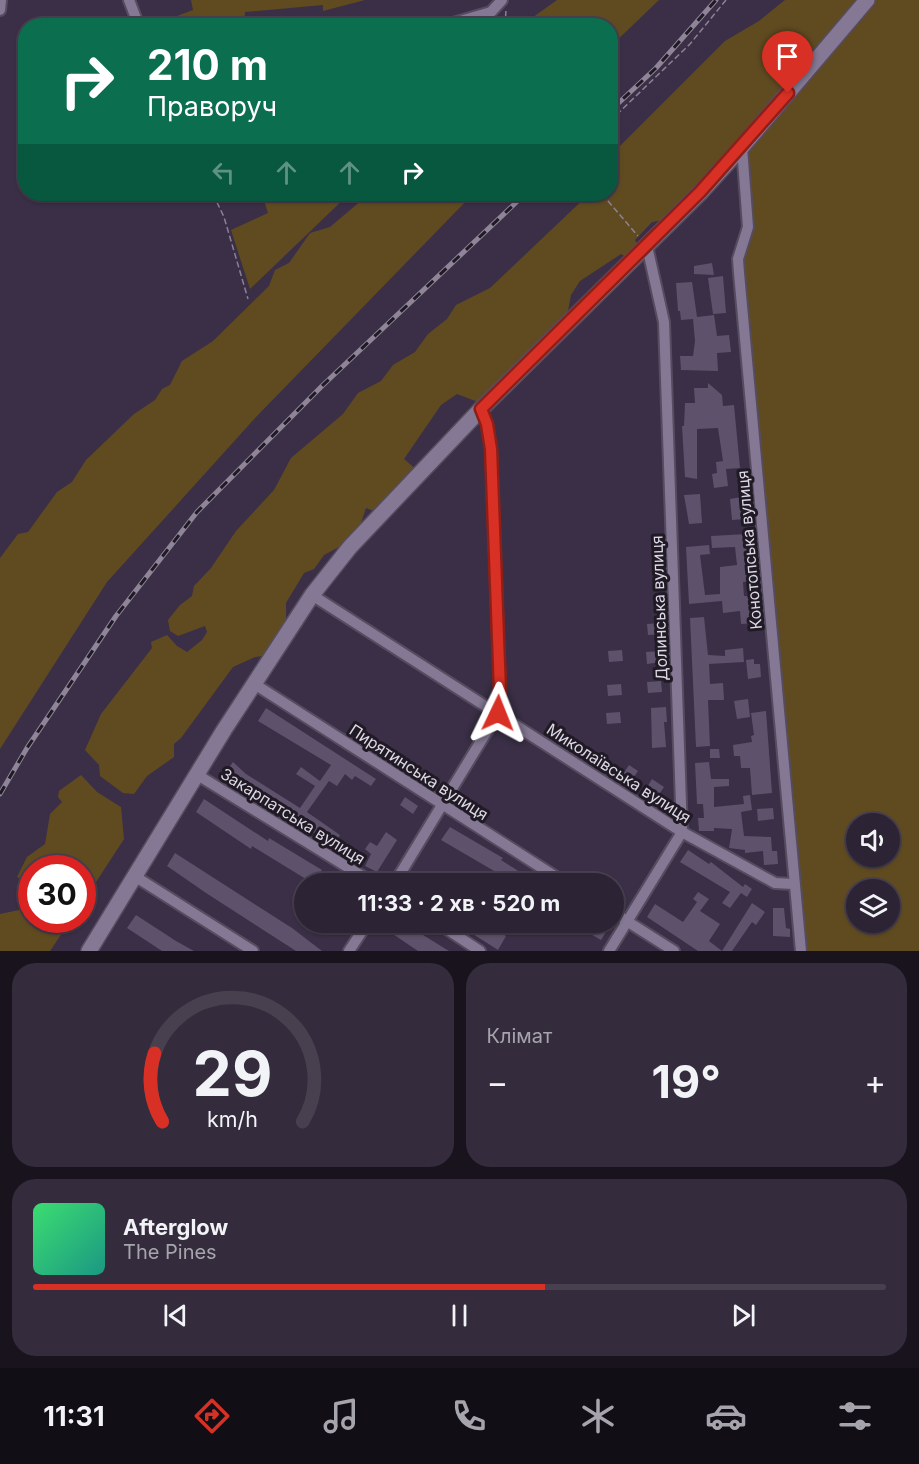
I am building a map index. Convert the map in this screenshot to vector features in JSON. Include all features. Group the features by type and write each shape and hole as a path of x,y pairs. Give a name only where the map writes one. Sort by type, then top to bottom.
{"street":[{"path":"0,10 1,0"},
{"path":"129,0 136,18"},
{"path":"89,951 136,877 196,774 312,596 350,547 481,409 647,246 742,147 867,0"},
{"path":"470,18 491,12 504,4"},
{"name":"Конотопська вулиця","path":"742,147 748,227 738,259 739,273 801,951"},
{"name":"Долинська вулиця","path":"647,246 664,322 682,832"},
{"path":"401,873 498,713 500,691 491,449 487,424 481,409"},
{"name":"Миколаївська вулиця","path":"312,596 682,832 775,883 794,884"},
{"name":"Пирятинська вулиця","path":"255,685 550,873"},
{"name":"Закарпатська вулиця","path":"196,774 357,873"},
{"path":"609,951 682,832"},
{"path":"136,877 253,951"},
{"path":"624,919 674,951"},
{"path":"349,951 361,933"},
{"path":"453,933 480,951"}],"path":[{"path":"618,113 690,44 726,0"},
{"path":"216,201 224,217 248,299"},
{"path":"608,201 647,246"}],"shaded area":[{"path":"191,0 365,0 323,11 323,5 245,12 245,18 172,18 193,10"},
{"path":"557,0 659,0 618,39 618,18 532,18"},
{"path":"785,0 862,0 813,60 669,219 652,222 635,240 639,247 628,258 621,254 580,281 571,295 567,316 478,402 457,394 441,405 404,459 418,471 379,513 366,508 356,538 324,555 314,569 304,573 286,603 286,626 270,655 255,657 233,667 181,738 174,744 174,757 147,776 134,794 123,793 100,776 99,765 85,750 101,714 152,648 151,642 167,635 177,646 187,652 202,640 207,632 205,626 178,636 170,631 168,620 180,605 192,596 194,586 211,568 236,531 274,490 291,458 343,414 358,393 381,381 393,365 415,352 428,334 447,319 456,305 490,288 582,201 618,201 618,148 725,41 759,21"},
{"path":"875,0 919,0 919,951 806,951 741,263 746,148 817,66 824,62"},
{"path":"264,201 342,201 250,289 231,230 268,213"},
{"path":"361,201 466,201 257,416 107,582 0,749 0,558 18,534 28,532 57,492 72,482 86,460 134,414 155,400 162,389 170,385 182,361 213,341 269,286 275,270 289,263 310,233 330,227"},
{"path":"81,775 97,792 121,807 124,839 96,882 96,855 30,855 45,844 50,814 62,802 58,797 59,791"},
{"path":"18,910 18,933 62,933 50,951 0,951 0,914"}],"building":[{"path":"712,263 714,275 694,274 694,266"},
{"path":"723,276 726,313 713,314 708,278"},
{"path":"692,282 697,317 714,315 717,336 729,335 731,352 717,353 718,371 681,370 680,356 693,356 695,341 693,319 681,320 680,311 678,311 676,283"},
{"path":"708,383 722,395 723,406 734,405 740,468 726,469 728,486 714,488 712,474 717,473 716,462 723,461 718,428 697,429 697,479 685,477 682,426 684,426 685,403 695,403 694,388 708,388"},
{"path":"700,494 702,523 689,524 684,495"},
{"path":"741,497 741,505 745,505 746,519 732,520 730,499"},
{"path":"747,534 751,581 743,582 744,596 755,596 756,623 741,624 740,611 723,613 722,601 689,604 686,547 709,545 710,554 700,555 705,595 720,594 720,567 737,565 735,547 712,548 711,536"},
{"path":"704,617 708,655 725,656 725,650 743,648 744,662 709,664 710,684 723,683 724,700 708,700 710,746 696,747 690,618"},
{"path":"661,623 662,634 648,635 647,624"},
{"path":"622,650 623,661 609,662 608,651"},
{"path":"660,651 661,662 647,664 646,652"},
{"path":"754,659 754,664 760,664 761,677 748,679 746,660"},
{"path":"661,681 662,692 648,693 647,682"},
{"path":"621,684 622,695 608,696 607,685"},
{"path":"748,699 750,717 737,719 734,701"},
{"path":"666,707 667,722 664,722 666,747 652,748 651,708"},
{"path":"266,708 376,779 371,786 355,776 352,780 345,774 337,786 329,781 307,812 340,835 334,846 224,775 233,762 246,774 300,808 315,786 296,774 301,767 320,781 331,765 258,721"},
{"path":"766,711 772,793 752,795 750,768 741,768 740,756 734,756 733,745 752,742 751,736 754,735 751,713"},
{"path":"620,712 621,723 607,724 606,713"},
{"path":"710,749 719,749 720,758 710,758"},
{"path":"709,762 711,779 729,779 729,786 714,787 714,807 744,804 743,796 750,795 752,810 741,812 744,836 771,837 772,851 777,851 778,864 764,865 763,851 745,853 745,850 729,848 732,829 714,828 714,831 699,831 698,818 704,818 703,804 697,804 695,763"},
{"path":"629,765 638,771 630,783 621,777"},
{"path":"652,779 664,787 658,796 646,789"},
{"path":"405,797 418,806 413,814 400,805"},
{"path":"204,799 268,841 269,838 322,870 320,873 296,873 252,846 251,849 196,812"},
{"path":"773,808 774,819 758,821 757,809"},
{"path":"450,827 503,858 501,860 522,873 498,873 441,840"},
{"path":"386,832 397,840 377,872 365,866 371,854 365,849 370,842 377,846"},
{"path":"688,850 709,864 711,862 743,887 745,884 752,889 747,897 741,893 730,908 722,903 730,892 680,862"},
{"path":"175,853 292,928 294,933 299,933 322,951 296,951 167,866"},
{"path":"698,892 709,899 700,911 720,924 709,941 722,951 698,951 647,917 655,904 683,922 697,902 693,899"},
{"path":"752,903 765,912 756,925 752,922 732,951 722,951"},
{"path":"773,908 784,908 786,928 790,929 790,937 773,936"},
{"path":"136,915 194,951 162,951 127,928"},
{"path":"391,933 420,933 449,951 418,951"},
{"path":"471,933 501,933 506,936 498,950"},
{"path":"589,933 605,933 601,940"}],"railway":[{"path":"618,104 656,68 716,0"},
{"path":"0,794 27,748 116,616 197,512 322,386 518,201"}],"route":[{"path":"498,713 500,691 491,449 487,424 481,409 700,192 788,93"}]}
